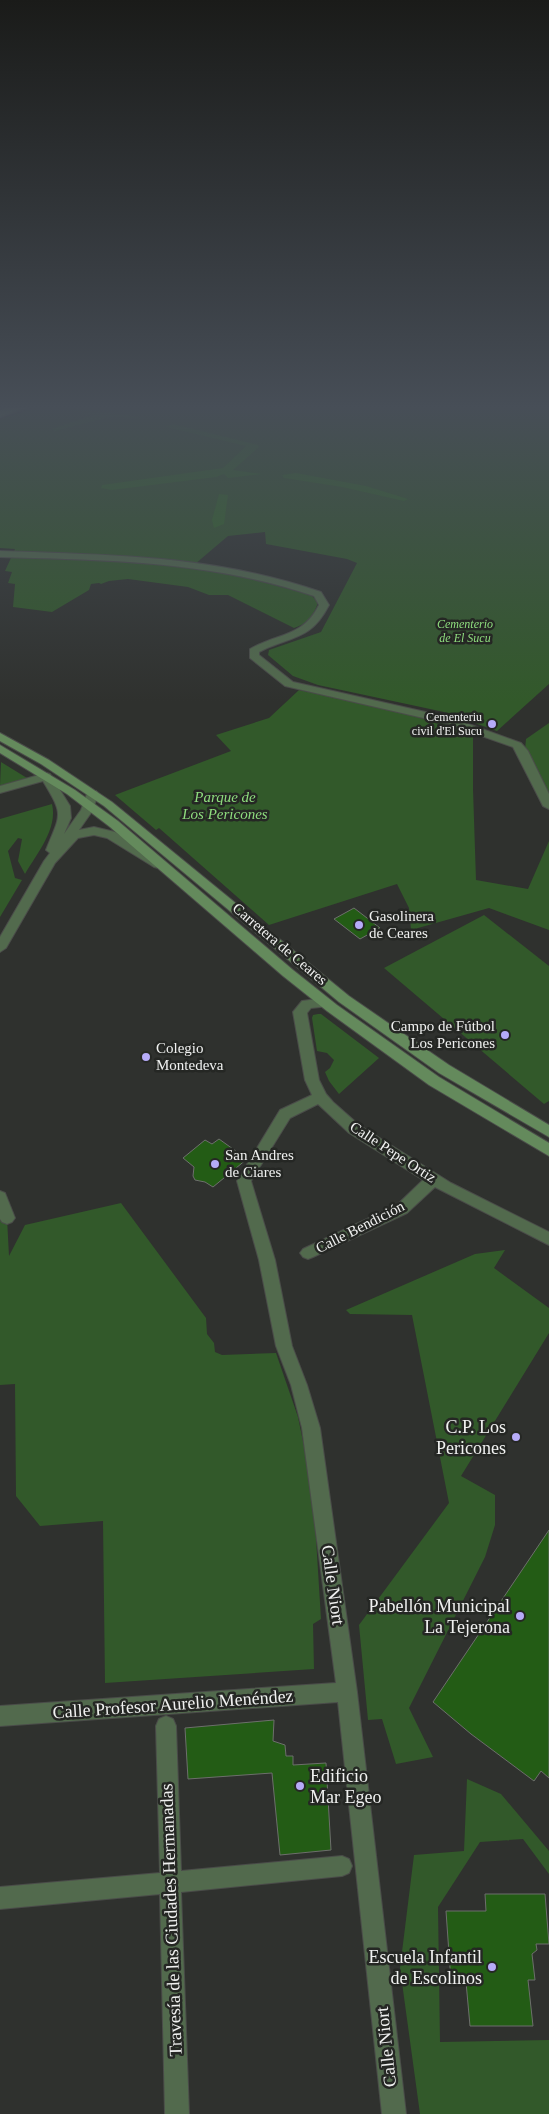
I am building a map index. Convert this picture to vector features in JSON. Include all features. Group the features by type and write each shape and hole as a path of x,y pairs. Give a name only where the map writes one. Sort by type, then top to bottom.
{"main road":[{"name":"Carretera de Ceares","path":"0,736 45,762 126,818 344,999 444,1069 549,1132"},
{"name":"Carretera de Ceares","path":"0,748 46,776 114,824 325,1003 434,1081 549,1150"}],"street":[{"path":"0,554 195,564 235,571 318,594 324,605 314,623 306,629 264,644 254,651 254,656 290,684 448,720 517,746 522,751 549,806"},
{"path":"0,790 46,776 64,806 65,818 50,861"},
{"path":"0,948 50,861 90,807 93,800 92,793"},
{"path":"67,840 74,835 84,832 94,831 111,835 168,871"},
{"name":"Calle Pepe Ortiz","path":"325,1003 307,1004 300,1012 312,1080 320,1098 354,1129 434,1179 549,1239"},
{"name":"Calle Niort","path":"320,1098 285,1114 244,1182 268,1260 284,1346 300,1385 311,1428 347,1692 394,2114"},
{"name":"Calle Bendición","path":"308,1253 402,1209 434,1179"},
{"path":"0,1197 7,1218"},
{"name":"Calle Profesor Aurelio Menéndez","path":"0,1716 347,1692"},
{"name":"Travesía de las Ciudades Hermanadas","path":"166,1726 177,2114"},
{"path":"0,1898 342,1866"}],"green space":[{"name":"Cementerio de El Sucu","path":"0,505 549,505 549,684 497,731 444,712 318,685 293,676 268,655 269,650 321,632 357,563 347,559 266,544 265,532 228,536 195,564 311,595 318,602 314,611 306,622 294,628 228,595 209,595 188,587 128,579 91,584 89,590 52,612 13,607 15,584 8,583 12,572 5,571 15,549 0,548"},
{"path":"216,505 227,505 224,524 214,528 212,520"},
{"name":"Parque de Los Pericones","path":"299,690 398,710 448,724 473,735 476,880 528,889 549,841 549,930 489,908 411,930 409,908 397,884 269,925 159,828 156,830 115,795 231,751 216,735 269,718"},
{"path":"549,723 549,799 525,750 526,739"},
{"path":"1,762 27,778 0,786"},
{"path":"52,804 52,823 49,832 25,874 18,861 22,839 18,838 8,851 15,878 22,880 0,917 0,819"},
{"name":"Campo de Fútbol Los Pericones","path":"484,915 549,966 549,1101 544,1104 384,968"},
{"path":"321,1014 379,1058 339,1094 325,1072 330,1068 334,1060 327,1053 317,1051 312,1018 313,1015"},
{"path":"121,1203 206,1318 207,1334 214,1343 215,1352 222,1355 276,1353 298,1417 313,1490 321,1619 313,1624 314,1669 105,1683 103,1521 40,1526 16,1496 15,1384 0,1385 0,1219 7,1218 9,1256 25,1225"},
{"path":"505,1250 494,1268 549,1308 549,1333 461,1476 495,1495 495,1525 485,1557 409,1708 433,1757 396,1764 382,1719 368,1720 359,1625 449,1503 412,1315 350,1314 346,1310 475,1254"},
{"path":"467,1779 501,1794 549,1851 549,1874 523,1839 480,1842 438,1907 440,2042 549,2040 549,2114 420,2114 400,1968 414,1855 464,1851"}],"building":[{"name":"Gasolinera de Ceares","path":"354,908 380,928 360,939 334,919"},
{"name":"San Andres de Ciares","path":"219,1139 247,1159 213,1187 205,1182 195,1180 193,1176 194,1167 183,1158 205,1140 212,1144"},
{"name":"Pabellón Municipal La Tejerona","path":"549,1530 549,1778 541,1771 534,1781 471,1734 433,1702"},
{"name":"Edificio Mar Egeo","path":"274,1720 273,1741 285,1745 286,1756 293,1756 293,1765 326,1763 331,1850 280,1855 272,1773 188,1779 185,1728"},
{"name":"Escuela Infantil de Escolinos","path":"485,1894 545,1894 549,1944 536,1944 537,1950 532,1954 535,1980 528,1980 533,2026 470,2026 466,1982 451,1982 446,1911 486,1911"}],"place":[{"name":"Cementeriu civil d'El Sucu","path":"492,724"},
{"name":"Gasolinera de Ceares","path":"359,925"},
{"name":"Campo de Fútbol Los Pericones","path":"505,1035"},
{"name":"Colegio Montedeva","path":"146,1057"},
{"name":"San Andres de Ciares","path":"215,1164"},
{"name":"C.P. Los Pericones","path":"516,1437"},
{"name":"Pabellón Municipal La Tejerona","path":"520,1616"},
{"name":"Edificio Mar Egeo","path":"300,1786"},
{"name":"Escuela Infantil de Escolinos","path":"492,1967"}]}
